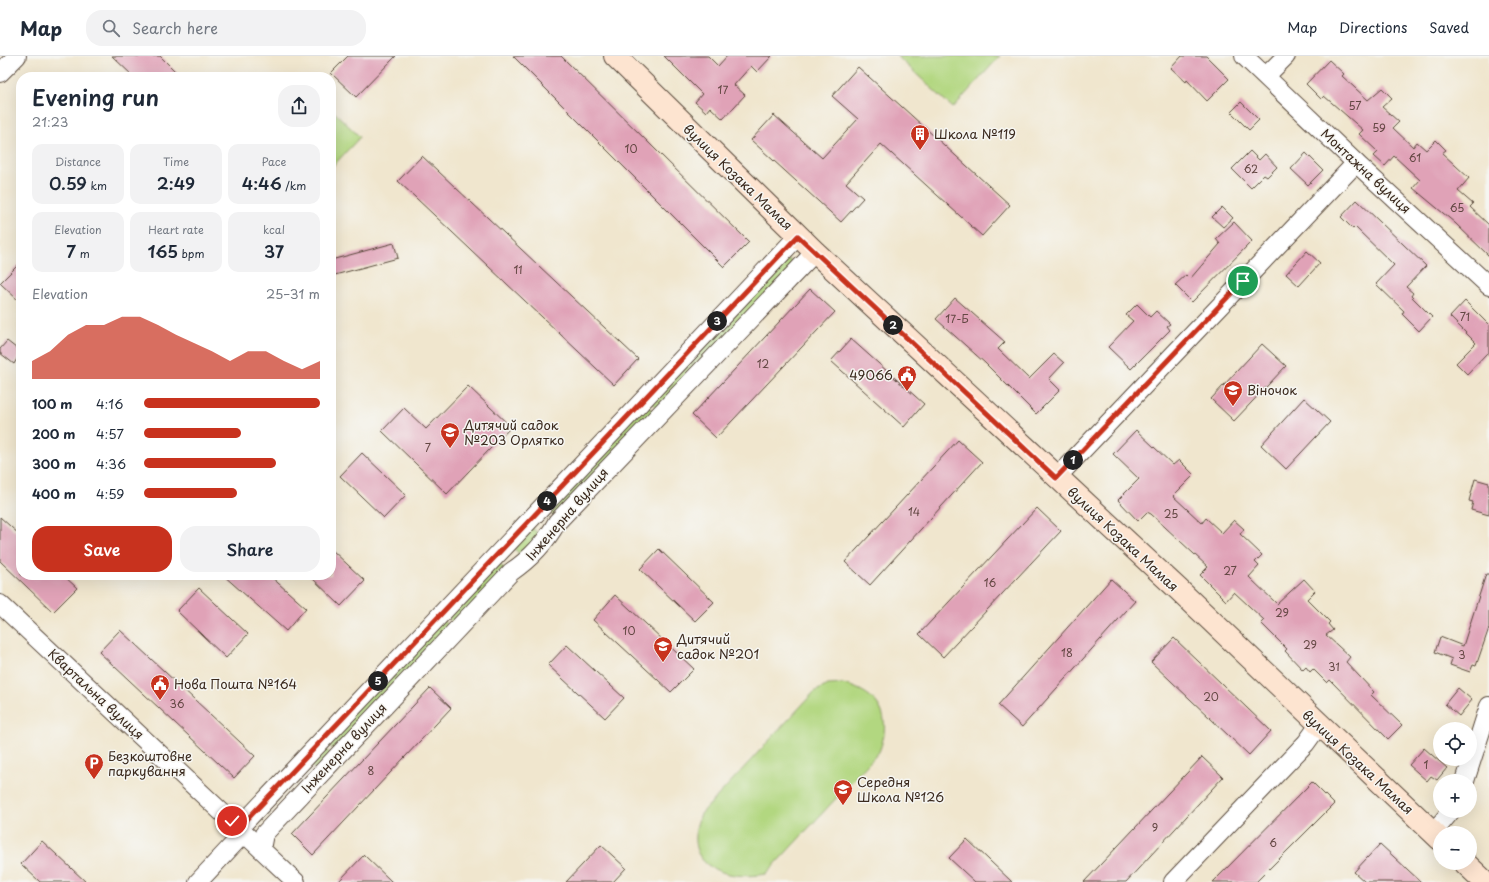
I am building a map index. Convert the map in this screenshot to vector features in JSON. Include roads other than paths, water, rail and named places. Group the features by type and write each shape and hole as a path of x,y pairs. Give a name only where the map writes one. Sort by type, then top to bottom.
{"street":[{"path":"0,73 17,56"},
{"name":"вулиця Козака Мамая","path":"615,56 798,236 1056,478 1178,589 1433,832"},
{"name":"Монтажна вулиця","path":"1244,56 1356,163 1489,286"},
{"path":"1266,76 1286,56"},
{"path":"1056,478 1356,163"},
{"name":"Інженерна вулиця","path":"198,882 242,831 798,236"},
{"name":"Інженерна вулиця","path":"261,849 264,834 511,572 523,564 543,543 562,517 815,252"},
{"name":"Квартальна вулиця","path":"0,604 296,882"},
{"path":"1467,774 1489,706"},
{"path":"1173,882 1306,743 1319,725"},
{"path":"1472,870 1485,882"}],"place":[{"name":"Школа №119","path":"920,151"},
{"name":"49066","path":"907,392"},
{"name":"Віночок","path":"1233,407"},
{"name":"Дитячий садок №203 Орлятко","path":"450,449"},
{"name":"Дитячий садок №201","path":"663,663"},
{"name":"Нова Пошта №164","path":"160,701"},
{"name":"Безкоштовне паркування","path":"94,780"},
{"name":"Середня Школа №126","path":"843,806"}]}
